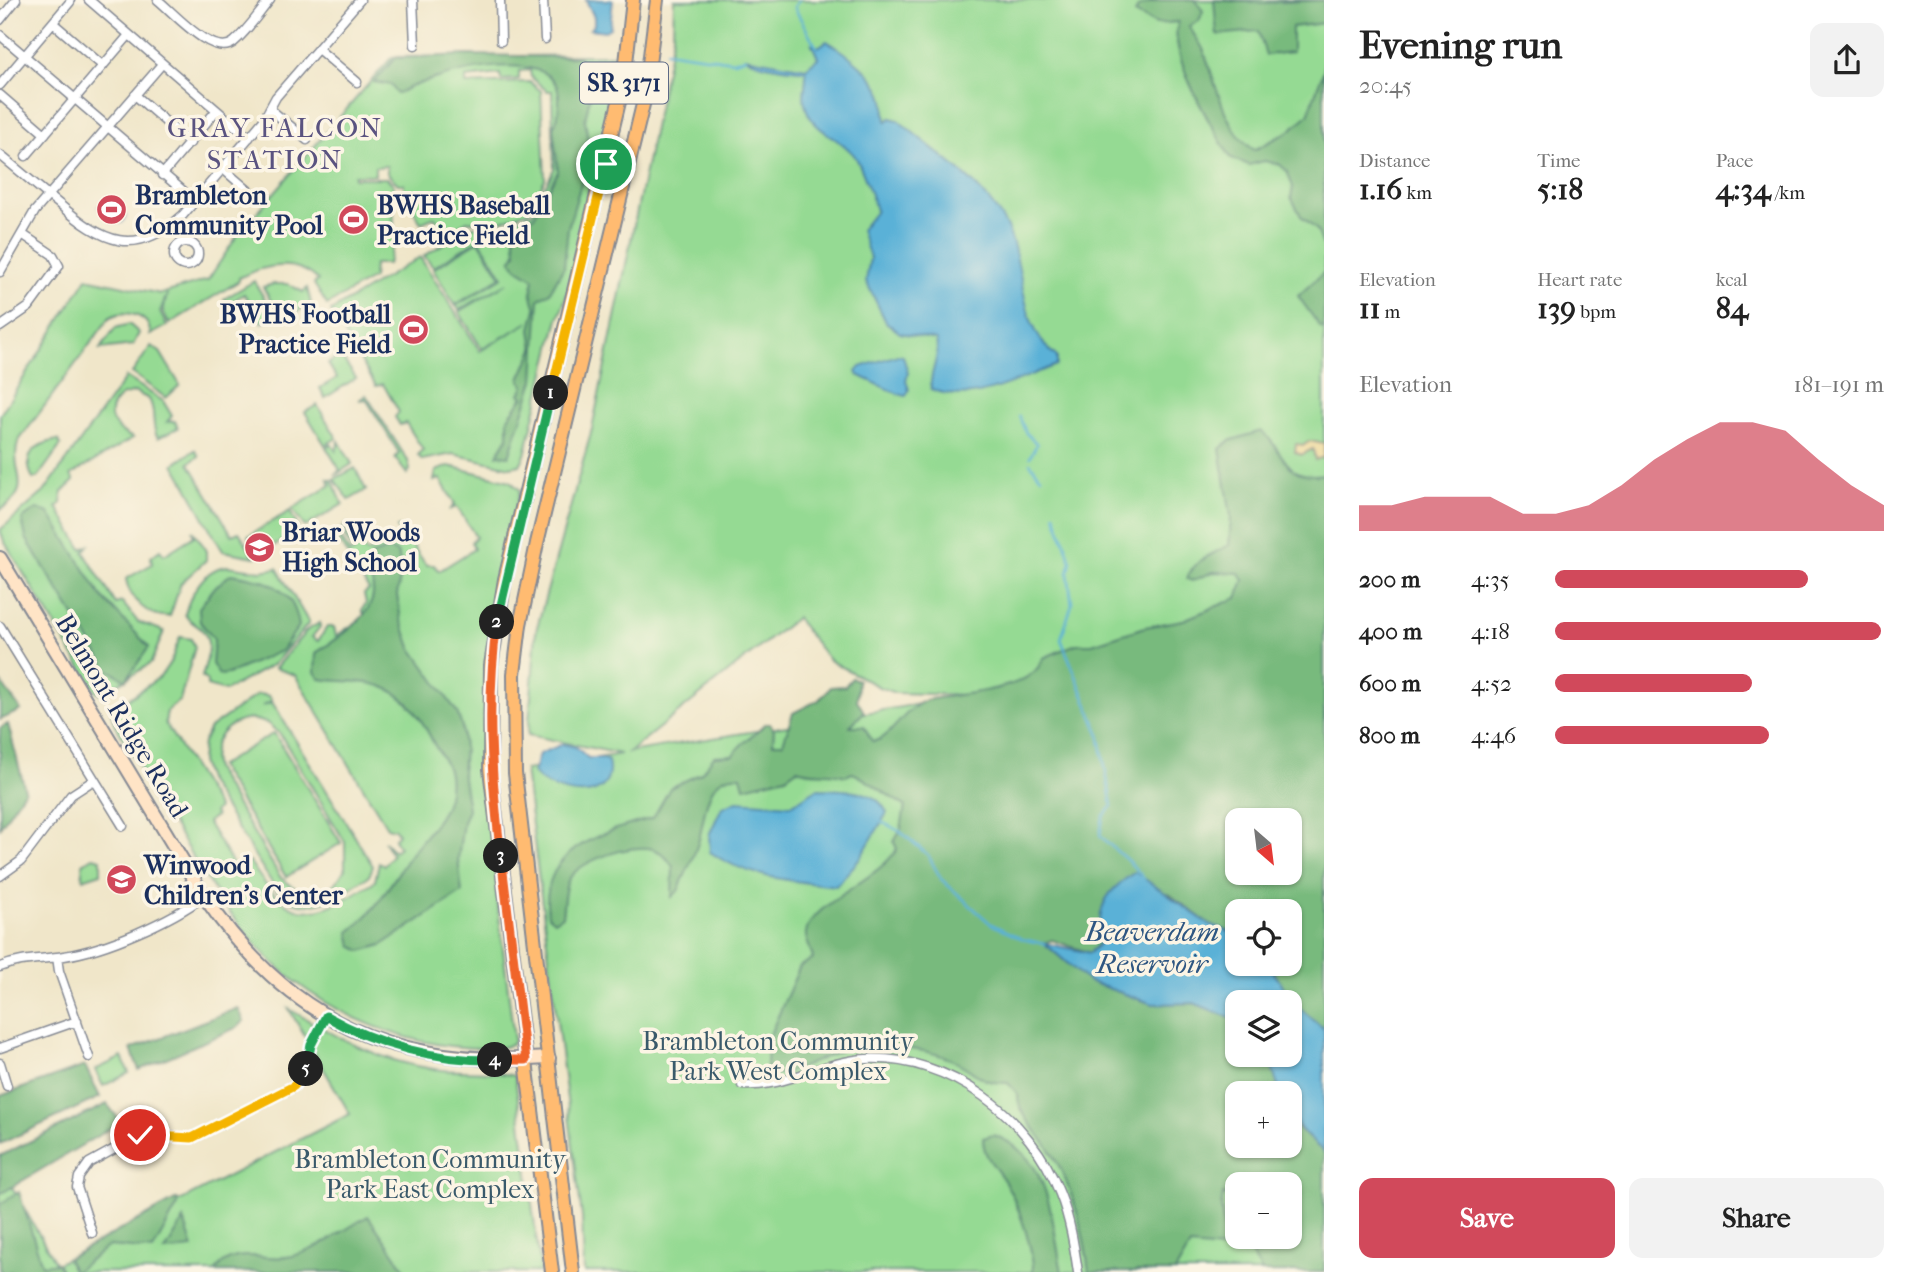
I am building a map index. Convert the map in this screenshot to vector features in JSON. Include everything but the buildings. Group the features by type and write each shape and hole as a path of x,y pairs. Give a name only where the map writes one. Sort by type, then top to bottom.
{"main road":[{"name":"SR 3171","path":"526,1060 490,769 491,665 505,579 624,81 634,0"},
{"name":"SR 3171","path":"549,1058 515,773 513,705 516,647 537,543 633,150 652,57 657,0"},
{"name":"Belmont Ridge Road","path":"0,558 204,896 229,933 258,964 292,994 326,1016 360,1033 416,1052 460,1059 549,1058"},
{"path":"549,1058 573,1272"},
{"path":"526,1060 552,1272"}],"street":[{"path":"0,20 16,0"},
{"path":"89,0 249,138"},
{"path":"158,0 209,44 222,47 234,42 270,0"},
{"path":"0,155 92,232 113,240 138,241 168,228 195,201 249,138 276,97 360,0"},
{"path":"413,0 415,45"},
{"path":"499,0 501,41"},
{"path":"543,0 545,40"},
{"path":"0,85 71,2"},
{"path":"53,23 103,66"},
{"path":"0,35 195,201"},
{"path":"26,156 129,36"},
{"path":"318,48 357,82"},
{"path":"0,272 48,195 162,64"},
{"path":"0,95 45,134"},
{"path":"135,95 190,143"},
{"path":"270,109 307,140"},
{"path":"162,175 216,111"},
{"path":"222,168 257,198"},
{"path":"168,228 178,244"},
{"path":"0,327 29,307 59,266 52,255 22,234"},
{"path":"0,626 123,827"},
{"path":"0,876 21,861 71,795 94,780"},
{"path":"0,967 32,957 57,957 79,953 159,923 204,896"},
{"path":"57,957 89,1057"},
{"path":"92,1233 77,1187 79,1177 89,1163 140,1135 192,1138 294,1086 304,1075 311,1045 326,1016"},
{"path":"0,1048 77,1021"},
{"path":"742,1085 775,1084 829,1066 865,1059 914,1063 965,1083 1012,1122 1044,1164 1066,1212 1078,1272"},
{"path":"0,1063 7,1086"}],"green space":[{"name":"Brambleton Community Park West Complex","path":"674,0 1324,0 1324,531 1256,622 970,695 895,693 879,687 829,660 796,618 629,752 1095,675 1324,651 1302,820 1302,808 1225,808 1225,824 963,895 1139,1076 1225,951 1225,976 1302,976 1302,972 1324,987 1324,1272 584,1272 582,1217 525,770 621,754 528,735 536,631 592,429 673,36"},
{"path":"1158,0 1195,0 1203,11 1199,21 1189,26 1203,49 1228,117 1243,141 1254,150 1288,132 1308,115 1324,69 1324,248 1317,230 1301,216 1291,197 1293,187 1287,171 1279,164 1264,161 1249,165 1231,158 1185,72 1179,53 1178,22 1156,24 1135,13 1138,7"},
{"path":"1214,0 1263,3 1324,0 1324,23 1292,27 1292,52 1266,55 1258,31 1217,35"},
{"path":"467,55 579,57 591,92 585,120 588,139 585,148 586,167 568,228 564,267 550,292 539,299 534,380 509,456 497,455 508,437 508,418 523,397 520,394 524,386 520,379 534,349 531,329 536,309 531,293 534,279 511,261 516,253 514,229 534,216 558,171 553,127 558,117 559,96 552,79 536,70 513,66 459,72 397,94 391,85 374,82 395,58"},
{"path":"622,55 619,82 571,284 557,322 525,455 520,465 510,467 453,454 422,460 418,455 423,450 406,423 400,425 395,417 399,412 383,384 376,386 331,311 420,257 480,351 529,322 482,349 459,312 507,283 459,310 456,306 503,277 479,239 433,267 424,256 472,226 505,225 532,213 554,169 552,91 547,91 531,77 530,70 519,71 519,79 501,80 500,74 466,78 466,84 530,82 541,91 545,179 529,211 499,222 467,221 445,234 435,217 421,223 404,195 404,184 398,184 387,173 387,166 375,167 375,175 354,175 354,178 387,178 393,184 394,241 388,264 374,264 373,278 327,305 314,284 318,280 300,269 280,266 269,267 239,278 239,281 169,324 163,312 167,294 160,312 167,326 150,335 142,318 130,314 110,317 18,442 16,453 20,487 11,502 0,510 0,415 87,278 161,294 208,280 239,233 392,57"},
{"path":"479,241 501,277 455,305 433,269"},
{"path":"1324,272 1324,328 1321,328 1298,296"},
{"path":"254,281 275,316 262,323 244,294 228,304 224,299"},
{"path":"288,284 303,292 307,288 311,303 290,316 286,309 276,310 263,287"},
{"path":"129,324 139,333 133,345 100,349 115,328"},
{"path":"151,346 160,352 180,385 166,398 132,373"},
{"path":"340,355 356,378 325,398 320,388 337,378 328,364"},
{"path":"126,377 163,401 172,416 167,422 175,421 178,428 158,438 149,399 135,392 121,396 111,409 112,421 121,431 133,438 71,475 74,481 62,492 61,504 57,507 82,549 88,546 84,552 116,604 122,602 138,622 164,631 151,663 102,694 95,691 4,541 0,530 44,492"},
{"path":"366,395 408,461 410,470 407,474 395,458 399,453 366,399 359,400"},
{"path":"317,405 337,438 325,445 305,412"},
{"name":"Brambleton Community Park West Complex","path":"1261,431 1292,468 1310,475 1324,474 1324,1029 1302,1010 1302,990 1286,990 1276,976 1302,976 1302,899 1225,899 1225,930 1209,924 1169,894 1099,932 1099,944 1090,953 1052,940 1044,943 1088,981 1153,1004 1194,1003 1225,1016 1225,1067 1271,1067 1276,1081 1225,1081 1225,1158 1302,1158 1302,1132 1324,1152 1324,1272 1262,1272 1252,1255 1243,1249 1302,1249 1302,1172 1225,1172 1225,1195 1223,1194 1221,1207 1225,1245 1221,1249 1190,1246 1175,1272 1089,1272 1081,1226 1066,1181 1052,1153 1025,1117 1018,1094 1008,1083 986,1080 960,1064 932,1053 882,1046 851,1048 801,1068 774,1075 767,1066 768,1039 800,966 813,959 806,936 810,923 819,912 876,871 897,849 894,842 901,829 905,806 863,778 852,773 846,776 797,769 786,777 744,787 741,776 728,777 712,790 695,852 678,891 672,897 673,867 667,859 653,849 633,848 595,860 575,872 566,887 562,916 554,921 548,916 548,893 553,875 563,860 577,848 613,830 653,818 670,788 701,773 714,756 733,755 764,724 770,724 774,730 773,743 783,743 793,713 819,700 831,687 845,686 852,678 858,680 857,700 864,712 850,726 864,726 872,741 879,740 913,708 931,699 1011,684 1026,678 1037,669 1043,658 1076,644 1092,644 1145,627 1183,620 1237,598 1244,580 1239,573 1213,572 1192,581 1187,579 1199,562 1229,545 1231,516 1220,449 1229,441"},
{"path":"58,440 61,445 38,477 33,479 29,463 32,452 43,444"},
{"path":"339,441 352,464 335,475 340,470 326,447 331,444 336,451"},
{"path":"195,450 199,456 189,463 232,535 239,532 255,557 223,551 210,530 174,464"},
{"path":"449,466 510,481 520,490 492,619 483,722 496,862 496,891 514,1039 512,1045 500,1048 462,1047 391,1033 325,1002 268,958 244,931 208,882 114,723 111,711 160,677 171,661 180,637 191,639 195,647 180,700 167,711 165,723 218,808 214,813 216,816 207,822 234,866 250,862 279,898 292,907 305,911 336,903 375,881 379,862 384,865 392,855 384,841 394,851 399,847 394,839 398,834 395,829 387,827 295,675 275,668 307,630 320,623 312,637 318,641 327,627 334,627 336,636 365,616 362,610 366,603 364,594 369,590 335,535 329,537 337,532 350,553 354,552 341,530 347,524 349,527 344,530 356,549 362,547 367,553 400,534 397,528 400,527 426,565 434,565 439,571 474,549 471,542 476,537 457,507 451,509 455,504 440,479 434,481 436,471"},
{"path":"355,468 366,490 349,500 334,479"},
{"path":"328,479 332,480 343,504 305,527 292,509 331,485"},
{"path":"37,509 49,513 101,596 149,647 126,680 107,669 26,538 22,519"},
{"path":"290,511 299,530 259,555 248,536"},
{"path":"192,530 206,549 206,560 181,583 170,616 148,611 131,594 126,579 152,564 151,557 160,550 164,555 194,536"},
{"path":"388,549 397,552 402,567 397,595 401,620 411,647 457,712 462,727 462,773 468,809 463,822 458,859 462,892 382,945 361,951 352,946 349,932 375,907 438,820 449,787 448,769 418,715 408,703 380,686 320,679 315,672 316,653 351,628 366,612 373,594 370,560 372,555"},
{"path":"228,566 261,571 277,568 309,623 274,664 225,691 207,686 207,681 202,677 208,651 207,639 205,633 185,614 191,598 206,576"},
{"path":"231,574 267,582 276,587 291,602 299,626 281,651 228,674 219,675 212,664 214,639 200,622 199,608 215,587"},
{"path":"0,681 21,710 0,720"},
{"path":"258,694 269,696 272,700 262,706 272,702 373,866 369,876 324,902 312,904 288,900 277,891 207,780 201,762 203,742 210,728","holes":["251,719 267,723 280,734 345,842 345,869 336,883 324,891 301,892 281,878 215,769 213,759 216,742 226,729"]},
{"path":"8,724 25,790 0,827 0,728"},
{"path":"274,733 341,843 286,877 219,766"},
{"path":"93,857 101,859 101,873 83,879 82,864"},
{"path":"1290,886 1293,886 1292,899"},
{"path":"238,1008 244,1021 236,1028 139,1070 131,1049"},
{"name":"Brambleton Community Park East Complex","path":"289,1009 341,1038 414,1066 515,1076 541,1272 0,1272 0,1166 56,1264 350,1114"},
{"path":"122,1057 129,1073 103,1086 95,1070"},
{"path":"85,1066 100,1097 0,1144 0,1096"},
{"path":"107,1104 117,1117 116,1125 0,1194 0,1156"},
{"path":"993,1135 1012,1145 1027,1158 1038,1174 1051,1212 1062,1272 1033,1272 1028,1238 1010,1190 985,1151 983,1138"},
{"path":"19,1192 42,1265 57,1263 62,1272 0,1272 0,1204"},
{"path":"177,1199 178,1205 153,1250 109,1246 74,1272 67,1259"},
{"path":"368,1216 407,1272 215,1272 229,1259 247,1256 286,1257 308,1251"},
{"path":"184,1220 193,1248 165,1251"}],"sand":[{"path":"1310,441 1324,444 1324,457 1315,460 1313,449 1301,455 1295,452 1296,444 1304,445"}],"water":[{"path":"586,0 613,0 610,28 605,31 590,29 594,25 594,17"},
{"path":"827,41 852,59 875,82 884,100 887,122 890,118 898,120 955,166 993,205 1011,237 1034,328 1044,344 1057,357 1057,365 979,393 947,394 931,389 937,354 936,340 900,333 886,322 866,281 870,258 861,230 876,211 856,158 819,127 808,113 804,100 806,71 767,65 744,57 806,68 818,58 812,44 818,47"},
{"name":"Brambleton Community Pool","path":"108,196 123,205 121,208 126,216 122,223 112,222 98,207"},
{"path":"898,355 903,356 908,373 906,380 909,390 906,396 856,372 860,367"},
{"path":"563,744 576,747 588,758 608,761 608,776 603,786 593,792 567,792 542,781 533,773 539,754"},
{"path":"817,789 866,794 875,798 887,813 859,860 836,886 755,873 724,861 710,852 709,835 722,807 737,801 791,805"},
{"name":"Beaverdam Reservoir","path":"1135,872 1209,924 1225,930 1225,976 1276,976 1286,990 1225,990 1225,1016 1194,1003 1153,1004 1088,981 1044,943 1090,953 1099,944 1100,919 1105,901 1116,887"},
{"name":"Beaverdam Reservoir","path":"1302,1010 1324,1029 1324,1152 1302,1130 1302,1081 1276,1081 1272,1068 1302,1067"}],"waterway":[{"path":"799,0 794,7 817,48"},
{"path":"666,51 733,61 745,58"},
{"path":"1019,416 1026,433 1037,444 1030,457"},
{"path":"1030,463 1041,477"},
{"path":"1055,514 1071,561 1068,573 1072,604 1061,639 1099,733 1112,806 1103,817 1100,835 1144,879"},
{"path":"882,822 901,832 928,855 940,877"},
{"path":"941,879 991,924 1022,939 1045,944"}],"place":[{"name":"Brambleton Community Pool","path":"112,210"},
{"name":"BWHS Baseball Practice Field","path":"354,220"},
{"name":"BWHS Football Practice Field","path":"414,329"},
{"name":"Briar Woods High School","path":"259,547"},
{"name":"Winwood Children's Center","path":"121,880"}],"district":[{"name":"GRAY FALCON STATION","path":"275,143"}],"route":[{"path":"140,1135 187,1140 294,1086 304,1075 311,1045 326,1016 341,1025 404,1049 460,1059 526,1060 490,769 491,665 505,579 606,164"}]}
